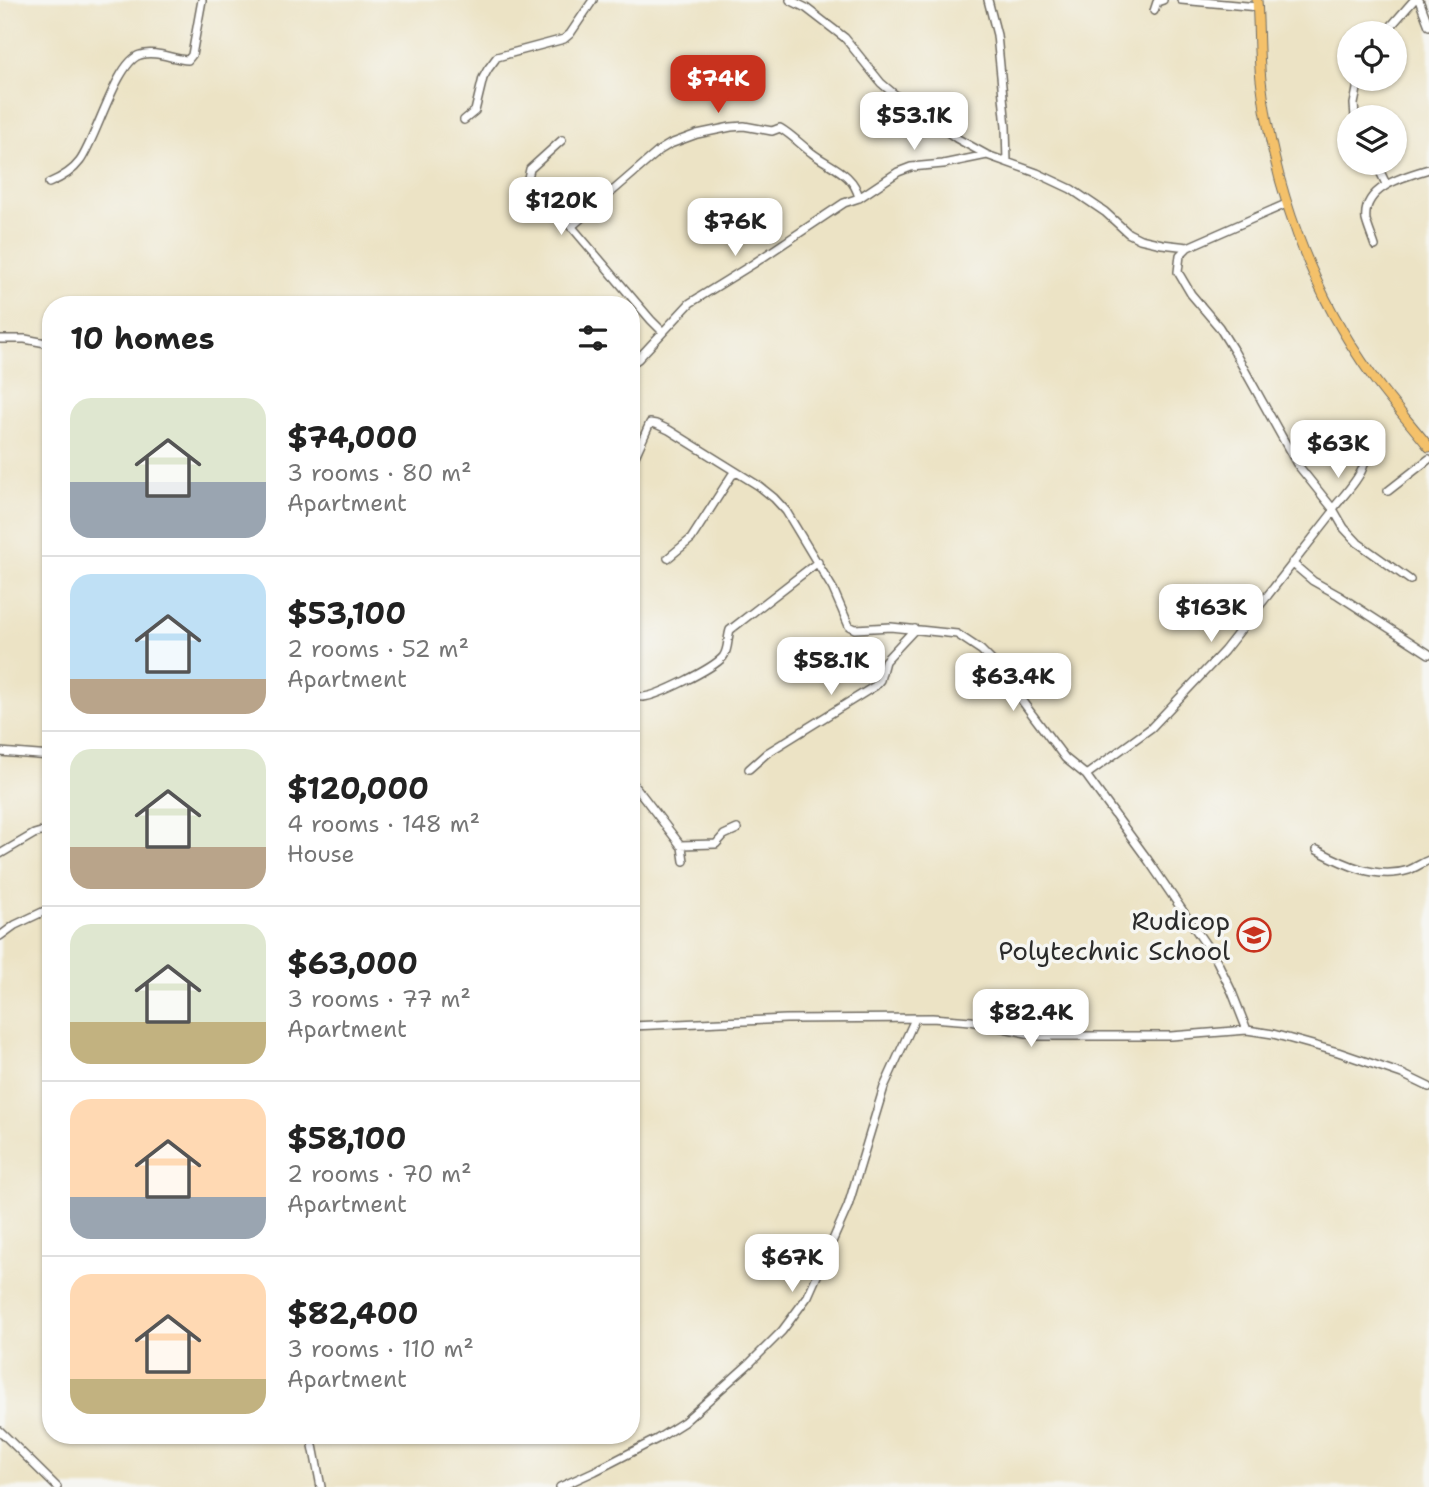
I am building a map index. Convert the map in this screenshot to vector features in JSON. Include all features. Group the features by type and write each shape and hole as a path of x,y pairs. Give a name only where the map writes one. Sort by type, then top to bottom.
{"main road":[{"path":"1258,2 1261,81 1286,204 1301,246 1344,333 1373,377 1429,447"}],"street":[{"path":"49,183 60,179 80,162 127,63 135,57 151,53 188,60 192,55 202,0"},
{"path":"464,120 475,111 484,78 497,57 564,39 593,0"},
{"path":"790,0 802,2 845,38 881,83 956,138 987,155 1071,189 1105,212 1128,233 1140,239 1188,247"},
{"path":"988,0 997,35 1007,162"},
{"path":"1154,11 1157,2 1163,0"},
{"path":"1181,0 1258,2"},
{"path":"1396,21 1416,0 1429,26"},
{"path":"571,227 660,150 684,138 731,127 744,126 772,131 780,128 815,155 845,173 857,187 859,198"},
{"path":"562,140 530,169 527,178 630,296"},
{"path":"640,357 690,303 844,202 859,198 898,172 911,167 987,155"},
{"path":"1375,246 1367,221 1366,210 1370,201 1386,184 1429,169"},
{"path":"1382,175 1386,184"},
{"path":"1286,204 1188,247 1180,255 1178,272 1191,294 1227,339 1297,464 1344,528 1358,543 1410,580"},
{"path":"640,307 663,332"},
{"path":"0,339 42,343"},
{"path":"640,444 652,423 680,436 774,498 786,510 818,562 851,628 915,629 957,634 981,650 1002,671 1065,758 1086,775 1148,860 1217,961 1247,1030"},
{"path":"1086,775 1152,728 1224,651 1357,478 1364,466 1362,453"},
{"path":"1388,491 1429,459"},
{"path":"668,558 691,539 732,475 736,473"},
{"path":"640,696 657,694 709,668 726,653 730,630 818,562"},
{"path":"1292,563 1313,581 1338,594 1429,654"},
{"path":"749,769 767,753 875,686 880,680 885,661 915,629"},
{"path":"0,752 42,755"},
{"path":"640,792 680,845 684,861"},
{"path":"680,845 716,844 724,835 737,829"},
{"path":"0,854 42,832"},
{"path":"1317,850 1345,865 1368,872 1392,873 1408,870 1429,860"},
{"path":"0,936 15,925 42,912"},
{"path":"640,1026 786,1018 971,1021 1040,1036 1171,1036 1247,1030 1273,1034 1338,1052 1391,1070 1429,1087"},
{"path":"560,1487 657,1439 684,1422 725,1387 782,1331 808,1296 848,1206 884,1087 915,1019"},
{"path":"0,1431 57,1487"},
{"path":"313,1444 321,1487"}],"place":[{"name":"Rudicop Polytechnic School","path":"1254,935"}]}
